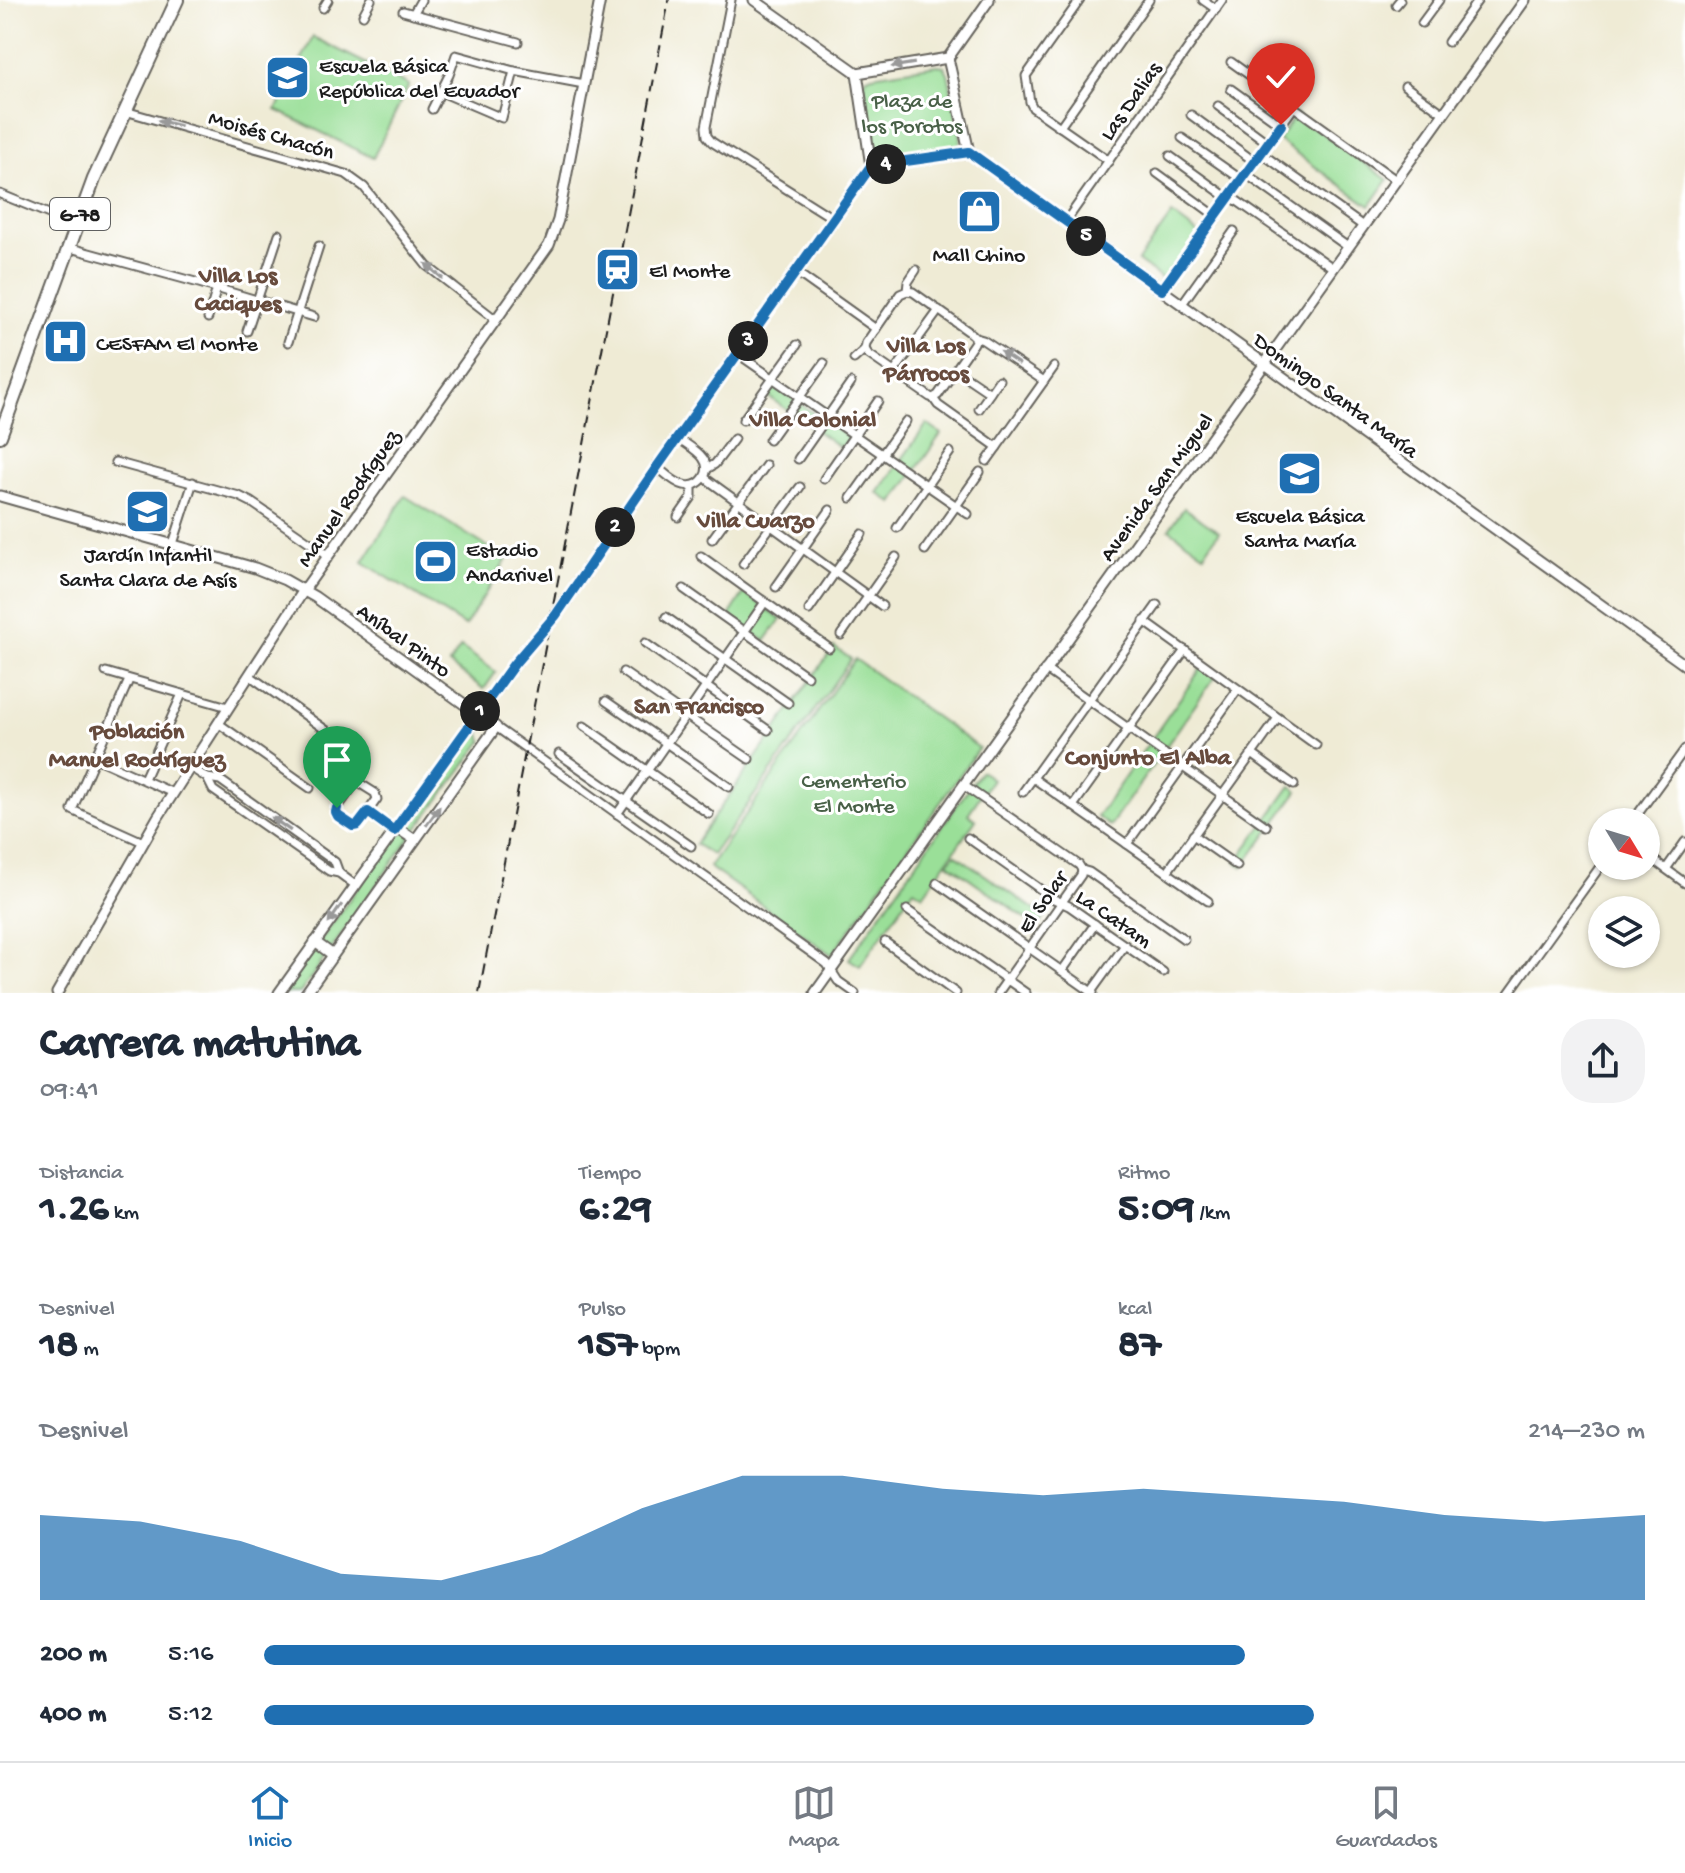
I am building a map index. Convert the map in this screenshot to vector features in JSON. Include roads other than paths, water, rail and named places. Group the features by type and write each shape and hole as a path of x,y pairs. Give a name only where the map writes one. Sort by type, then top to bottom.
{"main road":[{"name":"G-78","path":"0,436 94,179 177,0"}],"street":[{"path":"323,8 328,0"},
{"path":"363,15 371,0"},
{"path":"413,14 421,0"},
{"name":"Manuel Rodríguez","path":"57,993 173,793 304,590 549,245 556,228 600,0"},
{"path":"731,0 706,127 707,136 834,219"},
{"path":"754,0 857,73 948,58 989,0"},
{"path":"1080,0 1026,77 1031,105 1109,161"},
{"path":"1060,127 1149,0"},
{"path":"1203,0 1216,9"},
{"name":"Las Dalias","path":"1066,221 1222,0"},
{"path":"1422,23 1439,0"},
{"path":"1448,42 1478,0"},
{"name":"Avenida San Miguel","path":"815,993 1520,3"},
{"path":"403,11 518,42"},
{"path":"432,109 456,55 514,71 584,84"},
{"path":"871,166 969,152 948,58"},
{"path":"1231,62 1396,180"},
{"path":"441,92 502,118 514,71"},
{"path":"279,993 514,664 556,615 871,166 857,73"},
{"path":"1405,86 1443,113"},
{"path":"1231,89 1281,125"},
{"path":"1218,106 1268,143"},
{"path":"1162,290 1294,107"},
{"name":"Moisés Chacón","path":"125,111 346,174 369,192 427,266 495,319"},
{"path":"1191,115 1255,162"},
{"path":"1182,138 1348,247"},
{"name":"Domingo Santa María","path":"969,152 1685,665"},
{"path":"1261,153 1363,226"},
{"path":"1170,156 1333,268"},
{"path":"1157,173 1216,216"},
{"path":"0,194 76,225"},
{"path":"1182,304 1234,231"},
{"path":"247,331 279,234"},
{"path":"288,342 319,246"},
{"path":"67,247 314,317"},
{"path":"907,291 908,282 916,270"},
{"path":"796,272 876,329"},
{"path":"208,318 217,288"},
{"path":"854,359 865,349 900,294 907,291 913,292 976,338 1044,381"},
{"path":"894,372 939,310"},
{"path":"933,398 976,338"},
{"path":"743,420 797,345"},
{"path":"865,349 997,447"},
{"path":"738,354 968,514"},
{"path":"769,440 824,363"},
{"path":"987,461 1054,367"},
{"path":"956,370 990,393"},
{"path":"979,409 999,380"},
{"path":"798,459 851,383"},
{"path":"824,479 878,401"},
{"path":"851,498 906,421"},
{"path":"678,438 702,456 706,473 739,502 882,606"},
{"path":"657,467 680,484 692,486 702,481 734,439"},
{"path":"897,528 950,452"},
{"path":"115,462 245,499 328,555"},
{"path":"712,539 766,465"},
{"path":"925,550 980,472"},
{"path":"173,544 193,482"},
{"path":"678,517 692,497 692,486"},
{"path":"743,564 800,487"},
{"name":"Aníbal Pinto","path":"0,496 255,568 304,590 827,964 838,981 855,993"},
{"path":"776,587 830,510"},
{"path":"809,610 862,534"},
{"path":"701,556 829,648"},
{"path":"841,635 896,557"},
{"path":"684,589 807,676"},
{"path":"617,814 765,602"},
{"path":"1023,792 1157,605"},
{"path":"666,617 788,703"},
{"path":"1144,621 1316,745"},
{"path":"645,643 768,730"},
{"path":"1073,806 1185,650"},
{"path":"1045,669 1266,826"},
{"path":"106,672 228,707"},
{"path":"623,672 749,759"},
{"path":"249,675 337,738"},
{"path":"129,680 72,810 143,842"},
{"path":"1127,844 1238,689"},
{"path":"144,779 182,694"},
{"path":"606,701 729,787"},
{"path":"1167,872 1278,718"},
{"path":"218,723 310,788"},
{"path":"584,726 709,814"},
{"path":"306,993 496,727"},
{"path":"1642,808 1685,749"},
{"path":"559,754 691,846"},
{"path":"1252,754 1294,785"},
{"path":"95,758 173,793"},
{"path":"190,767 207,778 220,780 310,844 335,862 339,873 355,885"},
{"path":"1033,778 1208,901"},
{"path":"359,783 377,796 368,812 358,825 353,826 338,816 336,810 354,785 359,783"},
{"name":"El Solar","path":"963,785 1082,870 998,993"},
{"path":"368,812 415,840"},
{"path":"1193,835 1237,866"},
{"name":"La Catam","path":"968,838 1163,972"},
{"path":"1666,869 1685,842"},
{"path":"1660,865 1685,883"},
{"path":"1082,870 1184,939"},
{"path":"1509,993 1590,880"},
{"path":"937,883 1092,992 1125,945"},
{"path":"907,910 1026,993"},
{"path":"1062,971 1095,924"},
{"path":"315,942 333,955"},
{"path":"885,942 956,993"}],"railway":[{"path":"479,993 669,0"}],"place":[{"name":"Escuela Básica República del Ecuador","path":"288,77"},
{"name":"Mall Chino","path":"979,212"},
{"name":"El Monte","path":"618,269"},
{"name":"CESFAM El Monte","path":"65,342"},
{"name":"Escuela Básica Santa María","path":"1300,473"},
{"name":"Jardín Infantil Santa Clara de Asís","path":"148,512"},
{"name":"Estadio Andarivel","path":"435,561"}],"district":[{"name":"Villa Los Caciques","path":"238,288"},
{"name":"Villa Los Párrocos","path":"926,358"},
{"name":"Villa Colonial","path":"813,418"},
{"name":"Villa Cuarzo","path":"756,519"},
{"name":"San Francisco","path":"699,705"},
{"name":"Población Manuel Rodríguez","path":"137,744"},
{"name":"Conjunto El Alba","path":"1148,756"}],"park label":[{"name":"Plaza de los Porotos","path":"912,112"},
{"name":"Cementerio El Monte","path":"854,792"}]}
